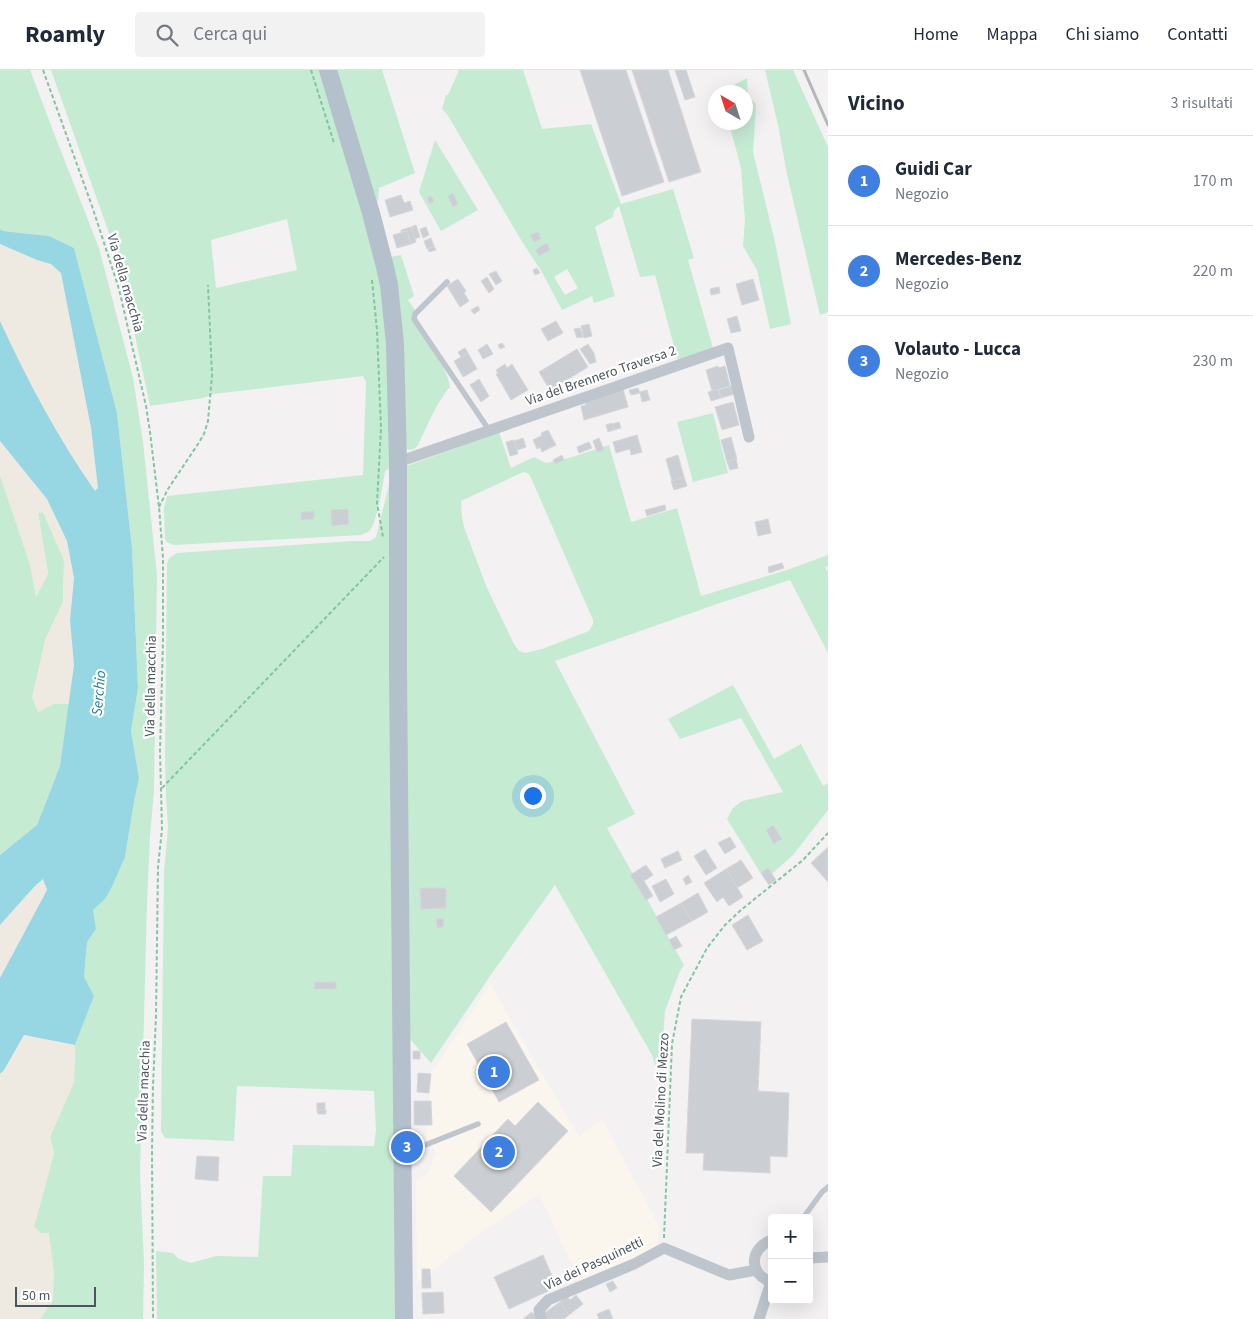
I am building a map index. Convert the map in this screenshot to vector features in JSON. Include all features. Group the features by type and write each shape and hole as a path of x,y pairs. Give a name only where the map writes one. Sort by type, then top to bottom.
{"main road":[{"path":"328,70 371,213 385,267 389,285 395,344 398,462 404,1319"}],"street":[{"name":"Via del Brennero Traversa 2","path":"398,462 728,348 749,436"},
{"path":"768,1242 759,1248 754,1262 756,1270 764,1280 768,1281"},
{"name":"Via dei Pasquinetti","path":"541,1319 539,1310 548,1300 634,1264 664,1248 729,1275 756,1270"},
{"path":"813,1258 828,1256"},
{"path":"759,1319 768,1291"}],"lane":[{"path":"447,282 414,314 414,319 489,430"},
{"path":"403,1153 478,1124"},
{"path":"806,1214 828,1187"}],"path":[{"name":"Via della macchia","path":"42,70 89,198 119,289 146,406 159,507 163,558 160,751 162,829 158,867 153,1123 154,1319"},
{"path":"311,70 334,143"},
{"path":"372,272 377,330 381,428 377,503 383,537"},
{"path":"159,507 168,488 204,434 208,421 212,375 208,285"},
{"path":"162,789 385,555 385,565"},
{"name":"Via del Molino di Mezzo","path":"664,1248 672,1044 681,997 707,948 725,925 803,860 828,833"}],"shaded area":[{"path":"490,984 579,1137 602,1119 660,1228 655,1251 581,1283 539,1194 482,1232 417,1282 416,1182 429,1171 436,1153 426,1138 431,1074"}],"green space":[{"path":"0,70 30,70 99,248 133,378 143,442 157,575 154,792 147,902 140,1173 144,1263 143,1319 40,1319 53,1300 41,1233 34,1227 54,1153 50,1137 74,1082 75,1045 94,996 84,977 87,942 96,929 93,910 105,899 125,857 139,778 131,731 138,688 132,548 117,413 74,248 49,236 3,231 0,229"},
{"path":"51,70 322,70 369,232 381,287 387,330 391,462 389,469 385,471 375,521 369,531 361,535 174,545 167,542 165,539 164,508 167,496 363,475 366,382 363,376 214,394 203,398 150,406 119,261","holes":["287,219 297,270 216,288 211,240"]},
{"path":"337,70 382,70 415,173 379,188 378,202 372,193"},
{"path":"459,70 523,70 542,129 591,124 621,204 673,189 694,258 688,260 713,348 678,361 655,275 640,277 619,206 614,211 613,217 595,227 615,296 594,303 592,296 562,310 543,274 447,114 442,109 446,95 448,95","holes":["567,269 578,288 565,295 554,277"]},
{"path":"765,70 793,70 828,147 828,312 820,315 787,174"},
{"path":"747,78 747,85 734,85"},
{"path":"753,101 756,104 753,152 775,242 791,324 770,329 757,270 743,246 745,221 741,168 731,130 753,130"},
{"path":"435,140 478,210 441,231 419,192"},
{"path":"401,255 414,296 408,300 415,310 413,317 445,370 450,387 437,406 418,445 414,449 409,450 406,448 391,257"},
{"path":"713,413 728,473 693,482 677,422"},
{"path":"499,432 511,468 534,457 546,463 569,458 609,445 631,522 677,508 701,596 787,570 828,555 828,566 825,567 828,572 828,653 790,580 555,661 635,814 607,828 684,965 665,1011 660,1081 652,1055 555,885 431,1063 409,1038 404,470 407,466","holes":["521,473 529,474 593,620 593,624 589,631 542,649 525,653 519,651 514,644 487,588 465,530 461,501"]},
{"path":"0,475 30,564 36,596 48,574 38,513 43,512 64,560 63,602 45,640 54,704 69,704 60,766 37,825 0,855"},
{"path":"391,477 396,1319 157,1319 156,1251 173,1253 179,1259 191,1263 216,1256 258,1257 263,1176 291,1176 293,1145 374,1146 376,1130 374,1091 237,1086 234,1141 165,1138 161,1131 164,872 168,827 165,759 167,564 169,558 177,553 370,541 376,537"},
{"path":"733,685 774,759 801,744 823,786 828,783 828,810 793,855 765,880 727,819 733,808 742,801 783,792 741,718 680,739 668,719"}],"sand":[{"path":"0,244 51,264 61,273 91,428 98,488 95,492 72,459 18,361 0,321"},
{"path":"0,441 47,499 67,541 74,578 70,620 74,665 69,704 54,704 38,712 32,697 45,640 63,602 64,560 43,512 38,513 48,574 36,597 30,564 0,475"},
{"path":"43,879 47,890 0,978 0,925"},
{"path":"24,1035 75,1045 74,1082 50,1137 54,1153 34,1227 41,1233 49,1233 54,1272 53,1300 40,1319 0,1319 0,1074"}],"water":[{"name":"Serchio","path":"0,229 3,231 49,236 74,248 117,413 132,548 138,688 131,731 139,778 125,857 105,899 93,910 96,929 87,942 84,977 94,996 75,1045 24,1035 0,1074 0,978 47,890 43,879 0,925 0,855 37,825 60,766 74,665 70,620 74,578 67,541 47,499 0,441 0,321 32,387 56,429 95,491 98,488 91,428 61,273 51,264 0,244"}],"building":[{"path":"580,70 626,70 664,182 622,196"},
{"path":"632,70 668,70 701,172 669,182"},
{"path":"675,70 686,70 695,97 685,100"},
{"path":"453,193 458,204 453,207 448,196"},
{"path":"401,195 404,203 410,201 413,210 390,217 385,200"},
{"path":"431,196 434,201 430,204 427,198"},
{"path":"416,225 420,237 414,239 411,227"},
{"path":"411,227 416,242 411,244 407,231 401,232 401,230"},
{"path":"426,227 429,235 423,238 420,229"},
{"path":"407,231 411,244 397,248 393,235"},
{"path":"538,232 541,239 534,242 530,235"},
{"path":"431,238 434,246 427,249 424,241"},
{"path":"547,243 550,250 539,256 535,250"},
{"path":"434,246 436,250 429,252 428,249"},
{"path":"537,268 540,273 535,275 533,270"},
{"path":"496,271 502,281 496,285 489,274"},
{"path":"487,277 494,289 489,293 481,281"},
{"path":"458,279 466,291 464,293 469,301 460,307 447,286"},
{"path":"753,279 759,300 742,305 736,284"},
{"path":"719,287 720,293 711,295 710,289"},
{"path":"478,306 480,310 474,314 471,310"},
{"path":"737,316 741,331 731,333 727,319"},
{"path":"556,321 563,333 548,341 541,329"},
{"path":"589,324 592,336 584,338 581,326"},
{"path":"580,328 583,337 577,338 574,329"},
{"path":"502,343 505,347 500,349 498,345"},
{"path":"487,344 493,354 483,359 478,350"},
{"path":"588,344 594,353 596,362 590,364 580,349"},
{"path":"465,348 468,353 461,357 458,352"},
{"path":"577,349 588,367 550,390 539,372"},
{"path":"468,353 477,369 463,377 454,361"},
{"path":"505,364 507,368 512,364 528,390 511,400 496,374 498,373 496,370"},
{"path":"718,366 719,368 725,366 730,386 712,391 706,370"},
{"path":"479,379 489,396 481,402 470,385"},
{"path":"732,386 734,394 721,398 719,390"},
{"path":"638,388 640,393 631,395 629,390"},
{"path":"623,389 628,407 584,420 581,406 586,405 584,400"},
{"path":"718,389 721,398 711,401 708,392"},
{"path":"647,390 650,400 642,402 640,392"},
{"path":"733,402 739,425 722,430 715,407"},
{"path":"619,422 621,428 614,430 612,424"},
{"path":"612,423 614,430 608,432 606,425"},
{"path":"548,430 556,445 542,452 540,447 537,449 533,440"},
{"path":"637,435 642,452 631,455 630,449 616,453 613,442"},
{"path":"731,437 737,459 727,462 721,440"},
{"path":"523,438 526,447 517,450 514,441"},
{"path":"599,438 604,450 597,452 593,441"},
{"path":"514,440 518,454 510,456 506,442"},
{"path":"589,442 592,448 579,453 577,447"},
{"path":"562,455 564,460 555,464 553,460"},
{"path":"678,455 684,477 672,481 666,459"},
{"path":"736,459 738,468 730,470 727,462"},
{"path":"684,477 687,486 674,490 671,481"},
{"path":"665,505 666,510 647,516 645,510"},
{"path":"348,509 349,524 332,526 331,510"},
{"path":"314,511 314,519 301,520 301,512"},
{"path":"768,519 771,533 758,536 755,522"},
{"path":"782,563 784,568 769,573 768,567"},
{"path":"773,825 782,839 774,844 766,830"},
{"path":"730,837 736,847 725,854 718,843"},
{"path":"828,847 828,882 811,863"},
{"path":"705,849 717,868 706,875 694,856"},
{"path":"678,851 682,860 665,868 661,859"},
{"path":"741,860 753,878 737,888 726,869"},
{"path":"646,865 653,875 644,881 653,896 646,900 630,875"},
{"path":"768,868 776,880 769,885 761,873"},
{"path":"726,869 743,897 729,906 723,897 717,902 704,883"},
{"path":"688,875 692,882 686,885 683,879"},
{"path":"666,879 674,894 660,902 652,886"},
{"path":"420,888 446,888 446,908 421,909"},
{"path":"698,893 708,912 692,921 681,903"},
{"path":"681,903 692,921 666,935 656,917"},
{"path":"748,915 763,941 747,950 732,925"},
{"path":"443,918 444,927 437,928 436,919"},
{"path":"676,936 682,946 674,950 669,940"},
{"path":"315,982 336,982 336,989 314,989"},
{"path":"692,1019 761,1022 758,1091 789,1093 787,1157 770,1156 770,1173 703,1170 704,1153 686,1153"},
{"path":"506,1022 539,1080 499,1102 467,1044"},
{"path":"413,1051 420,1051 420,1059 413,1059"},
{"path":"418,1073 431,1074 429,1093 417,1092"},
{"path":"414,1101 431,1101 432,1125 414,1125"},
{"path":"538,1102 568,1131 491,1212 454,1176 508,1119 515,1126"},
{"path":"317,1103 325,1103 325,1110 317,1110"},
{"path":"317,1110 326,1110 326,1114 318,1114"},
{"path":"197,1156 219,1157 218,1181 195,1179"},
{"path":"543,1255 557,1287 509,1309 494,1277"},
{"path":"422,1269 430,1269 431,1288 422,1288"},
{"path":"613,1281 617,1288 610,1292 606,1284"},
{"path":"443,1292 444,1313 423,1314 422,1293"},
{"path":"576,1295 583,1304 569,1315 560,1302 567,1296 570,1300"},
{"path":"560,1302 569,1315 564,1319 546,1319 543,1314"},
{"path":"609,1309 613,1319 599,1319 597,1314"},
{"path":"532,1312 538,1319 523,1319"}],"railway":[{"path":"804,70 828,125"}],"place":[{"name":"Guidi Car","path":"494,1072"},
{"name":"Volauto - Lucca","path":"407,1147"},
{"name":"Mercedes-Benz","path":"499,1152"}]}
